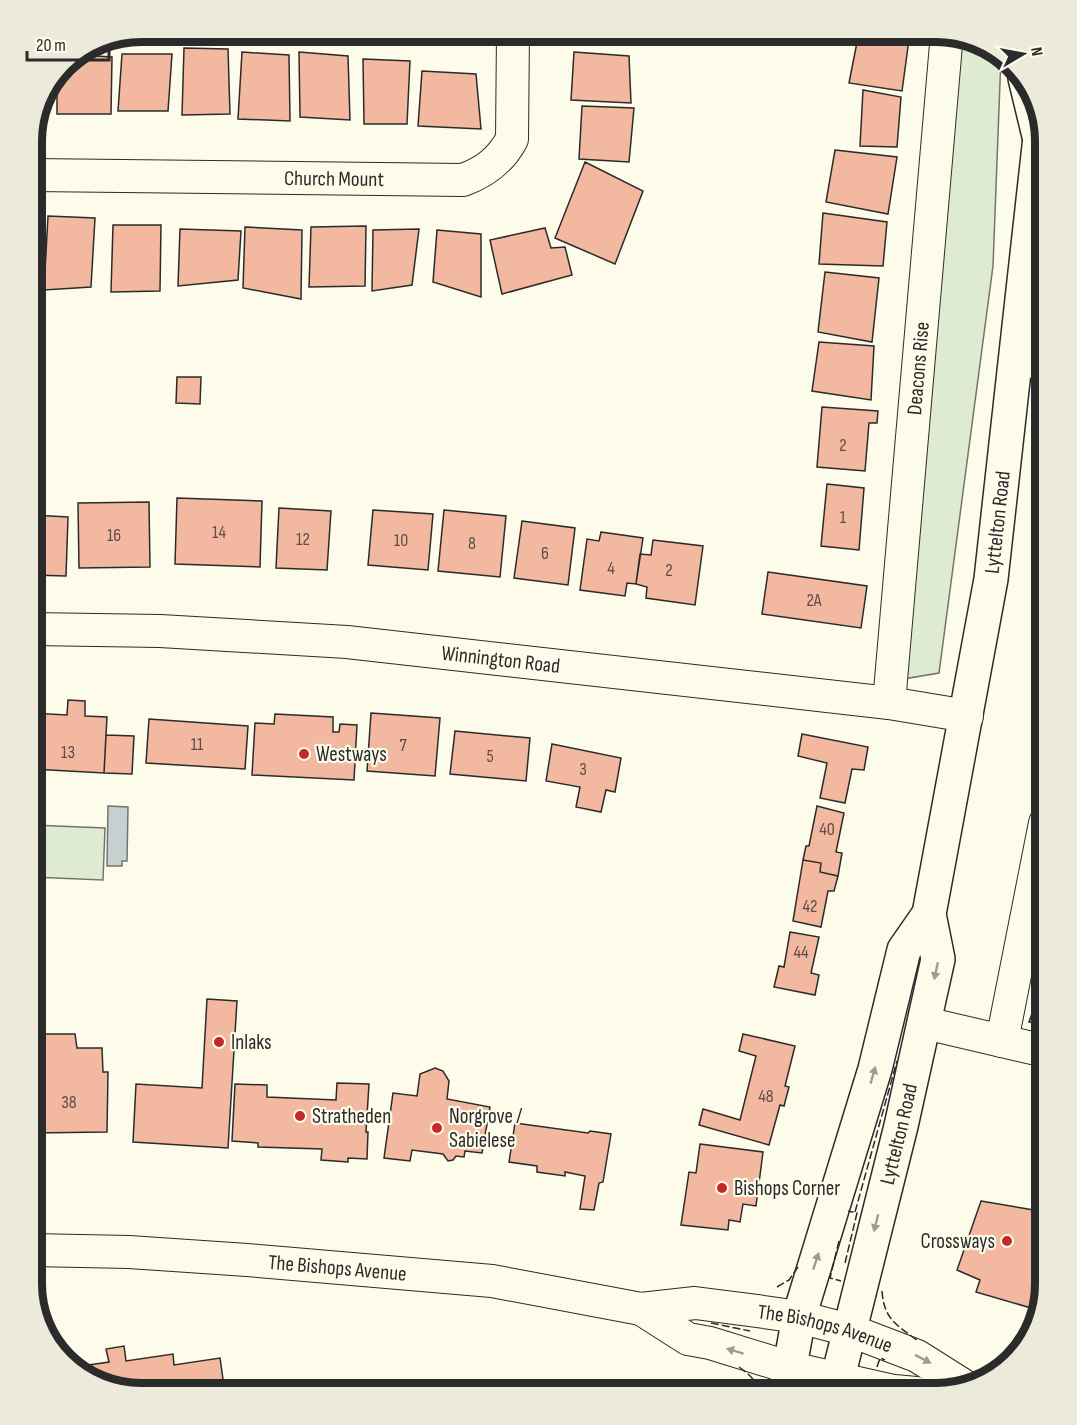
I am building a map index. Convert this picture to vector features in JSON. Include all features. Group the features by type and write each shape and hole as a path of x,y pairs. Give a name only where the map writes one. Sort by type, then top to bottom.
{"highway":[{"name":"Lyttelton Road","path":"841,1363 925,1023 938,959 929,914 1031,361 1035,259"},
{"name":"Lyttelton Road","path":"793,1355 875,1069 904,950 929,914"}],"street":[{"name":"Church Mount","path":"42,175 463,180 480,174 497,161 506,151 512,139 513,42"},
{"name":"Deacons Rise","path":"889,703 945,42"},
{"name":"Winnington Road","path":"42,629 160,632 347,642 889,703 967,716"},
{"path":"1002,1041 1035,878"},
{"path":"925,1023 1035,1048"},
{"name":"The Bishops Avenue","path":"42,1250 129,1252 247,1260 492,1281 641,1309 695,1303 793,1355 841,1363 879,1383"},
{"name":"The Bishops Avenue","path":"641,1309 688,1338 841,1363 917,1356 956,1381"}],"green space":[{"path":"957,45 968,47 993,61 993,84 1000,84 993,266 939,673 903,679"},
{"path":"42,825 105,828 103,880 42,877"}],"shaded area":[{"path":"108,806 128,807 127,861 122,861 122,866 107,866"}],"building":[{"path":"578,42 628,42 628,45"},
{"path":"857,42 909,42 902,91 849,83"},
{"path":"184,48 228,49 230,114 182,115"},
{"path":"242,52 289,55 290,121 238,119"},
{"path":"299,52 348,56 350,120 300,117"},
{"path":"574,52 629,56 631,103 571,100"},
{"path":"122,54 172,54 168,111 118,111"},
{"path":"92,56 112,57 111,114 57,114 57,90 71,71"},
{"path":"363,59 410,61 407,124 364,124"},
{"path":"422,71 476,74 481,129 418,126"},
{"path":"863,90 901,97 897,147 860,146"},
{"path":"582,106 634,108 629,162 579,159"},
{"path":"835,150 897,157 888,214 826,202"},
{"path":"585,162 643,191 615,264 555,238"},
{"path":"823,213 887,222 883,266 819,264"},
{"path":"48,216 95,218 91,287 44,290"},
{"path":"113,225 161,225 160,291 111,292"},
{"path":"366,226 365,286 309,287 311,227"},
{"path":"245,227 302,230 301,299 243,288"},
{"path":"545,228 551,248 565,247 572,275 502,294 490,240"},
{"path":"180,229 241,231 238,280 178,286"},
{"path":"419,229 412,285 372,291 373,230"},
{"path":"437,230 481,234 481,297 433,282"},
{"path":"825,272 879,278 872,342 818,332"},
{"path":"819,342 874,346 871,400 812,391"},
{"path":"177,377 201,377 200,404 176,403"},
{"path":"822,407 878,411 877,423 869,423 865,471 817,467"},
{"path":"827,484 864,488 859,550 821,546"},
{"path":"177,498 262,501 260,567 175,564"},
{"path":"149,502 150,567 79,568 78,503"},
{"path":"279,508 331,511 327,570 276,568"},
{"path":"373,510 433,514 428,570 368,565"},
{"path":"444,510 506,516 500,577 438,571"},
{"path":"42,516 68,517 66,576 42,575"},
{"path":"522,521 575,528 568,585 514,578"},
{"path":"601,532 643,538 636,584 627,583 625,596 580,590 587,539 599,541"},
{"path":"653,540 703,546 695,605 646,598 647,587 636,584 640,554 651,555"},
{"path":"768,572 867,586 861,628 762,614"},
{"path":"68,700 85,701 85,716 107,717 104,773 42,770 42,714 67,715"},
{"path":"371,713 440,718 435,776 367,771"},
{"name":"Westways","path":"275,714 333,717 333,732 339,732 340,724 357,725 354,780 252,775 255,723 274,724"},
{"path":"149,719 248,726 245,769 146,763"},
{"path":"455,731 530,738 526,781 450,774"},
{"path":"802,734 868,747 864,770 852,769 845,803 820,798 827,763 798,756"},
{"path":"106,735 134,736 132,774 104,773"},
{"path":"552,744 621,758 615,792 606,790 601,812 576,807 580,787 546,781"},
{"path":"817,806 844,813 836,852 842,853 838,876 820,872 821,863 803,860 806,846 809,846"},
{"path":"803,860 821,863 820,872 838,876 834,891 828,891 821,927 793,921"},
{"path":"790,932 819,937 811,973 819,975 815,995 774,987 779,966 784,967"},
{"name":"Inlaks","path":"207,999 237,1001 228,1148 133,1142 136,1084 202,1088"},
{"path":"1035,1005 1035,1023 1029,1022"},
{"path":"42,1034 75,1034 77,1048 102,1048 103,1072 108,1072 107,1132 42,1133"},
{"path":"743,1034 795,1046 785,1086 789,1087 784,1106 780,1105 769,1145 699,1125 703,1109 740,1120 756,1056 739,1051"},
{"name":"Norgrove / Sabielese","path":"435,1068 443,1071 449,1081 447,1099 490,1107 482,1153 465,1151 464,1157 456,1156 453,1160 448,1161 443,1154 412,1150 410,1161 384,1158 393,1093 417,1096 420,1074"},
{"name":"Stratheden","path":"337,1083 369,1084 367,1159 348,1158 348,1162 321,1160 322,1149 258,1147 258,1143 232,1141 235,1084 267,1085 267,1097 336,1100"},
{"path":"515,1123 611,1134 603,1182 599,1183 594,1210 580,1209 585,1176 565,1172 565,1176 537,1172 537,1166 509,1162"},
{"name":"Bishops Corner","path":"700,1144 763,1152 756,1206 743,1204 740,1222 729,1220 728,1230 681,1225 689,1172 696,1173"},
{"name":"Crossways","path":"981,1201 1035,1210 1035,1284 1032,1308 976,1292 980,1280 957,1270"},
{"path":"124,1346 126,1361 173,1354 174,1365 220,1358 224,1383 141,1383 116,1380 86,1365 109,1362 106,1349"},
{"path":"393,1380 418,1383 393,1383"}],"fence":[{"path":"855,1212 897,1061"},
{"path":"845,1263 857,1213 848,1211"},
{"path":"839,1241 830,1278 841,1281"},
{"path":"777,1287 789,1280 798,1267"},
{"path":"882,1291 883,1301 893,1321 918,1341"},
{"path":"711,1323 750,1331"},
{"path":"877,1367 880,1358 885,1360"},
{"path":"739,1367 756,1383"}],"place":[{"name":"Westways","path":"304,754"},
{"name":"Inlaks","path":"219,1042"},
{"name":"Stratheden","path":"300,1116"},
{"name":"Norgrove / Sabielese","path":"437,1128"},
{"name":"Bishops Corner","path":"722,1188"},
{"name":"Crossways","path":"1007,1241"}]}
